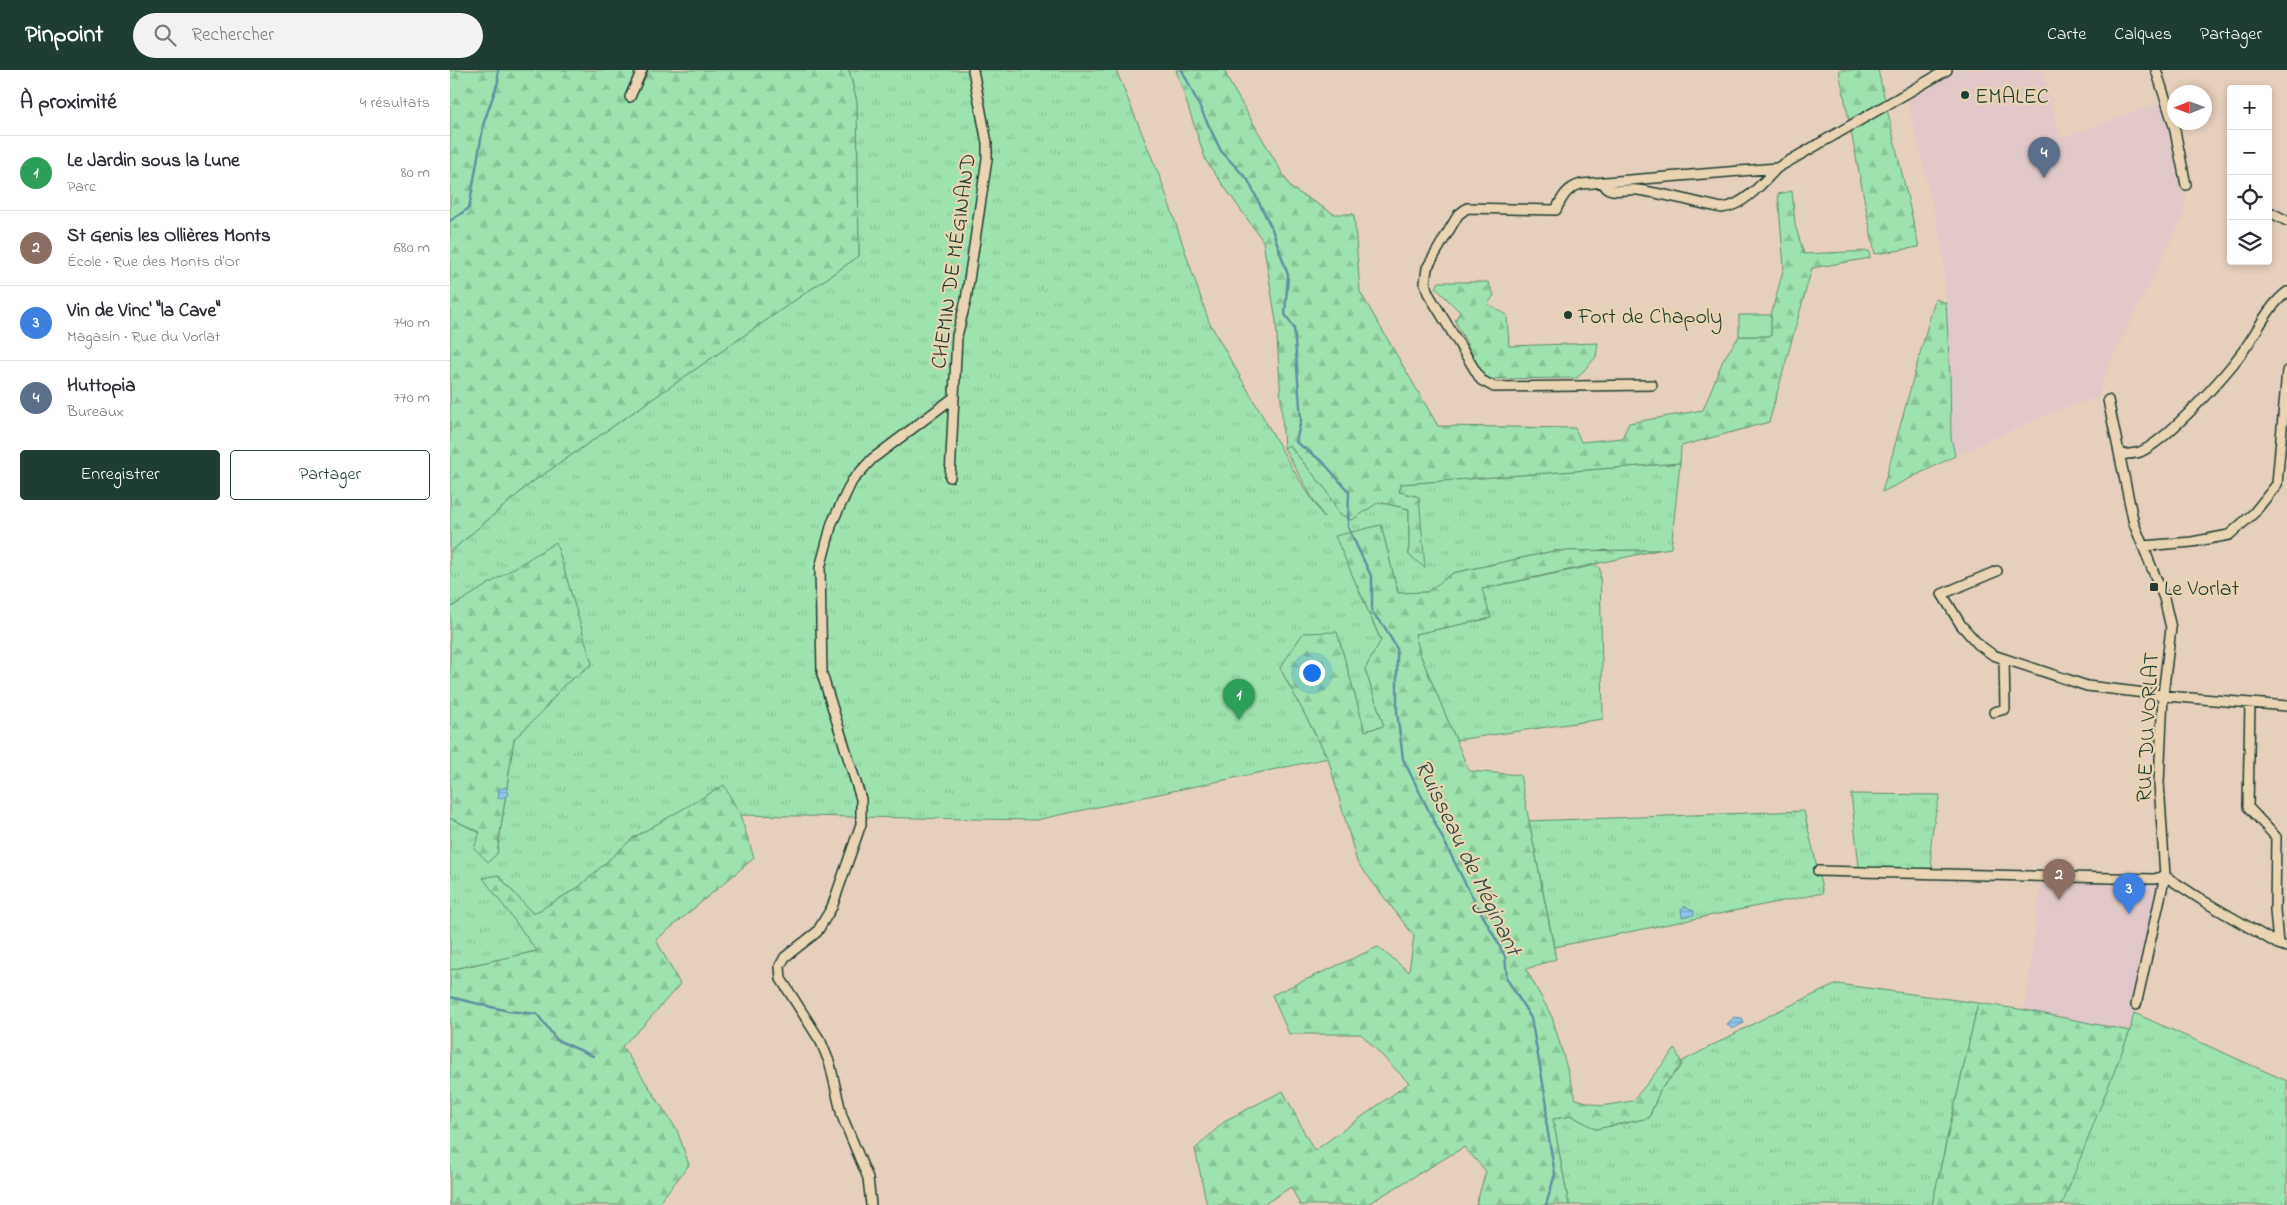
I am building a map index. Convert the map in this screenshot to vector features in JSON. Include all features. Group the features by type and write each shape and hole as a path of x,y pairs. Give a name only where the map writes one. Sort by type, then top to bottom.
{"street":[{"path":"630,98 642,70"},
{"name":"CHEMIN DE MÉGINAND","path":"950,477 957,336 966,300 987,159 987,143 973,70"},
{"path":"1602,182 1611,191 1635,190 1722,208 1734,206 1765,181 1777,168 1948,70"},
{"path":"2156,70 2174,126 2186,186"},
{"path":"1652,385 1494,387 1482,380 1428,293 1425,283 1427,268 1458,215 1468,208 1556,210 1565,193 1572,187 1581,184 1777,168"},
{"path":"2272,213 2287,221"},
{"path":"2120,455 2139,452 2163,436 2202,398 2247,346 2276,301 2287,292"},
{"path":"2143,546 2192,542 2229,536 2254,513 2277,484 2287,371"},
{"name":"CHEMIN DE MÉGINAND","path":"871,1205 868,1178 842,1116 830,1064 821,1042 781,979 780,966 784,957 817,932 832,906 861,824 861,799 822,674 820,568 832,523 852,480 872,459 953,398"},
{"name":"RUE DU VORLAT","path":"2108,400 2134,524 2164,598 2171,628 2163,695 2158,783 2165,876 2136,1005"},
{"path":"2277,484 2287,488"},
{"path":"1997,571 1942,594 1961,624 1978,644 1993,655 2087,686 2287,706"},
{"path":"1994,712 2005,709 2004,659"},
{"path":"2250,703 2248,807 2276,837 2275,910 2282,946"},
{"path":"1818,871 2154,879 2165,876 2205,902 2282,946"}],"shaded area":[{"path":"1952,70 2042,70 2061,138 2166,101 2167,130 2173,130 2186,185 2185,212 2107,369 2098,397 2048,414 1955,456 1951,437 1950,376 1943,248 1906,94"},
{"path":"2165,876 2130,1031 2025,1010 2042,877"}],"green space":[{"path":"450,70 849,70 857,102 859,256 531,483 450,552"},
{"path":"849,70 1116,70 1161,180 1209,322 1292,468 1324,518 1284,448 1289,445 1327,491 1339,514 1352,520 1378,502 1409,509 1409,555 1419,497 1399,492 1401,484 1680,463 1671,548 1658,550 1554,551 1453,573 1428,592 1398,593 1381,525 1336,537 1381,641 1365,669 1384,726 1365,731 1337,632 1280,668 1328,758 1036,820 740,815 724,786 633,838 579,887 533,914 498,875 484,878 537,951 450,970 450,818 480,833 488,861 497,854 514,739 540,714 564,685 592,664 556,543 450,608 450,552 531,483 859,256 857,102"},
{"path":"1176,70 1225,70 1228,80 1291,188 1334,214 1354,214 1360,292 1438,426 1575,428 1581,442 1622,438 1629,423 1703,410 1723,360 1739,336 1771,336 1771,315 1784,267 1778,194 1792,191 1795,225 1804,254 1869,251 1870,258 1812,268 1769,422 1681,446 1680,463 1401,484 1399,492 1419,497 1425,568 1409,555 1409,509 1379,502 1352,520 1339,514 1327,491 1289,445 1284,448 1276,321 1263,241 1206,161"},
{"path":"1839,70 1878,70 1919,247 1875,254"},
{"path":"1439,282 1488,282 1494,295 1488,304 1507,315 1509,346 1598,343 1596,357 1577,378 1490,379 1482,373 1455,321 1460,312 1436,288"},
{"path":"1935,299 1946,303 1951,437 1955,456 1882,492"},
{"path":"1739,315 1771,315 1771,336 1739,336"},
{"path":"1381,525 1398,593 1427,592 1453,573 1554,551 1658,550 1482,589 1491,618 1415,634 1420,654 1469,771 1520,775 1556,959 1526,969 1552,1017 1576,1099 1601,1106 1633,1101 1675,1049 1682,1064 1660,1090 1649,1118 1596,1129 1572,1116 1553,1119 1569,1205 1476,1205 1486,1171 1464,1147 1366,1205 1300,1205 1291,1187 1263,1205 1207,1205 1195,1149 1226,1120 1283,1091 1314,1151 1409,1083 1361,1034 1289,1034 1272,995 1378,947 1409,972 1414,936 1357,862 1328,758 1280,668 1303,633 1337,632 1365,731 1384,726 1365,669 1381,640 1335,536"},
{"path":"556,542 592,664 564,685 540,714 514,739 497,854 488,862 474,848 480,832 450,818 450,608"},
{"path":"1596,565 1600,569 1603,719 1456,740 1420,654 1415,634 1491,618 1481,589"},
{"path":"724,785 740,815 754,858 656,940 680,984 643,1026 622,1046 677,1130 689,1165 657,1205 450,1205 450,970 537,951 483,878 498,875 533,914 579,887 633,838"},
{"path":"1851,794 1940,795 1931,846 1932,866 1935,874 1854,872 1859,867"},
{"path":"1804,811 1823,893 1554,947 1529,821"},
{"path":"1837,984 1978,1003 1932,1205 1569,1205 1553,1119 1572,1116 1596,1129 1649,1118 1660,1090 1682,1065 1681,1062 1772,1014"},
{"path":"1978,1003 2025,1010 2130,1031 2062,1205 1932,1205"},
{"path":"2134,1013 2287,1081 2287,1205 2061,1205 2130,1031"}],"water":[{"path":"506,787 509,795 498,799 499,789"},
{"path":"1685,906 1694,911 1694,915 1682,917 1681,909"},
{"path":"1734,1017 1742,1018 1744,1023 1732,1029 1727,1024"}],"waterway":[{"path":"450,221 469,208 484,122 498,82 498,70"},
{"name":"Ruisseau de Méginant","path":"1182,70 1221,151 1248,180 1272,229 1288,275 1285,314 1294,328 1301,420 1296,442 1323,462 1349,492 1348,527 1372,578 1372,613 1384,626 1397,649 1397,712 1403,759 1465,883 1505,956 1507,979 1531,1018 1547,1105 1546,1121 1555,1174 1546,1205"},
{"path":"450,997 508,1011 537,1014 557,1040 593,1056"}],"place":[{"name":"EMALEC","path":"1965,95"},
{"name":"Huttopia","path":"2044,178"},
{"name":"Fort de Chapoly","path":"1568,315"},
{"name":"Le Vorlat","path":"2154,587"},
{"name":"Le Jardin sous la Lune","path":"1239,720"},
{"name":"St Genis les Ollières Monts","path":"2059,900"},
{"name":"Vin de Vinc' \"la Cave\"","path":"2129,914"}]}
